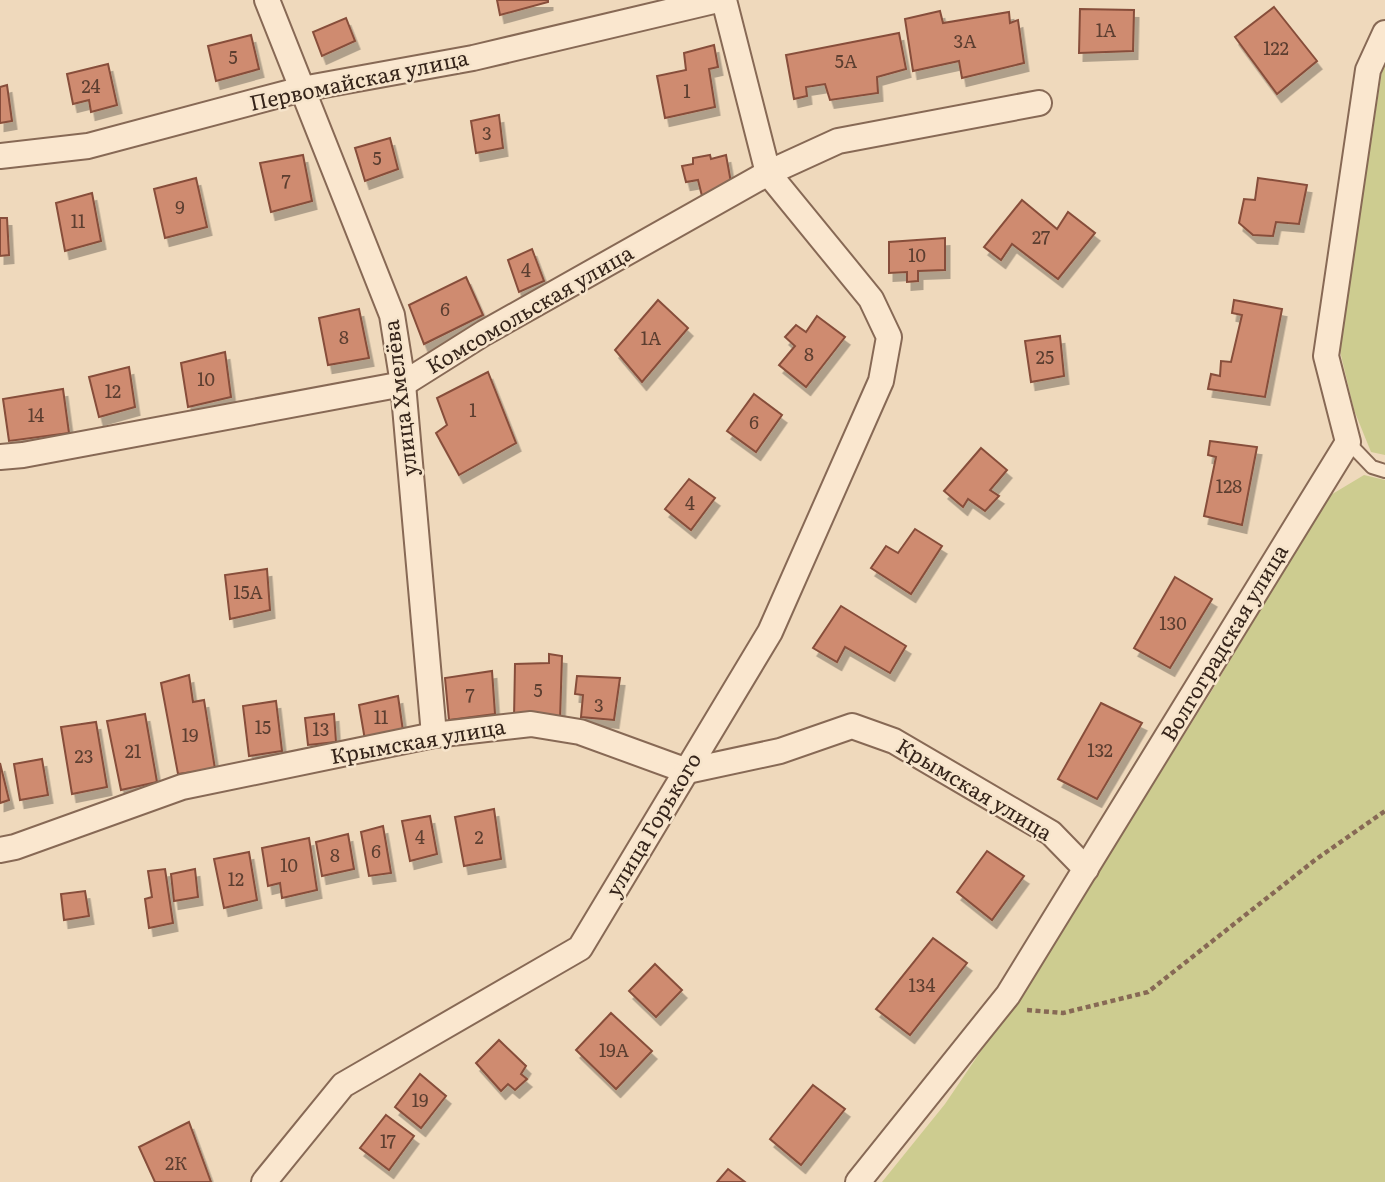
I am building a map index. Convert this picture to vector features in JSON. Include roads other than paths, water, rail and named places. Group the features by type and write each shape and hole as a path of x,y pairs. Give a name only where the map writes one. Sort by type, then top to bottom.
{"street":[{"name":"улица Хмелёва","path":"267,0 393,316 402,384 434,735"},
{"name":"Первомайская улица","path":"0,156 88,146 302,89 473,58 718,0"},
{"path":"724,0 768,173"},
{"path":"1348,442 1326,356 1368,70 1385,33"},
{"name":"Комсомольская улица","path":"0,457 36,453 402,384 496,327 768,173 838,141 1039,103"},
{"name":"улица Горького","path":"264,1182 343,1085 580,948 770,632 881,381 889,337 870,299 768,173"},
{"name":"Волгоградская улица","path":"858,1182 999,1008 1348,442"},
{"name":"Крымская улица","path":"0,850 182,787 434,735 531,724 580,732 687,771 780,751 852,726 894,741 1051,833 1086,869"}],"lane":[{"path":"1348,442 1373,467 1385,471"}]}
